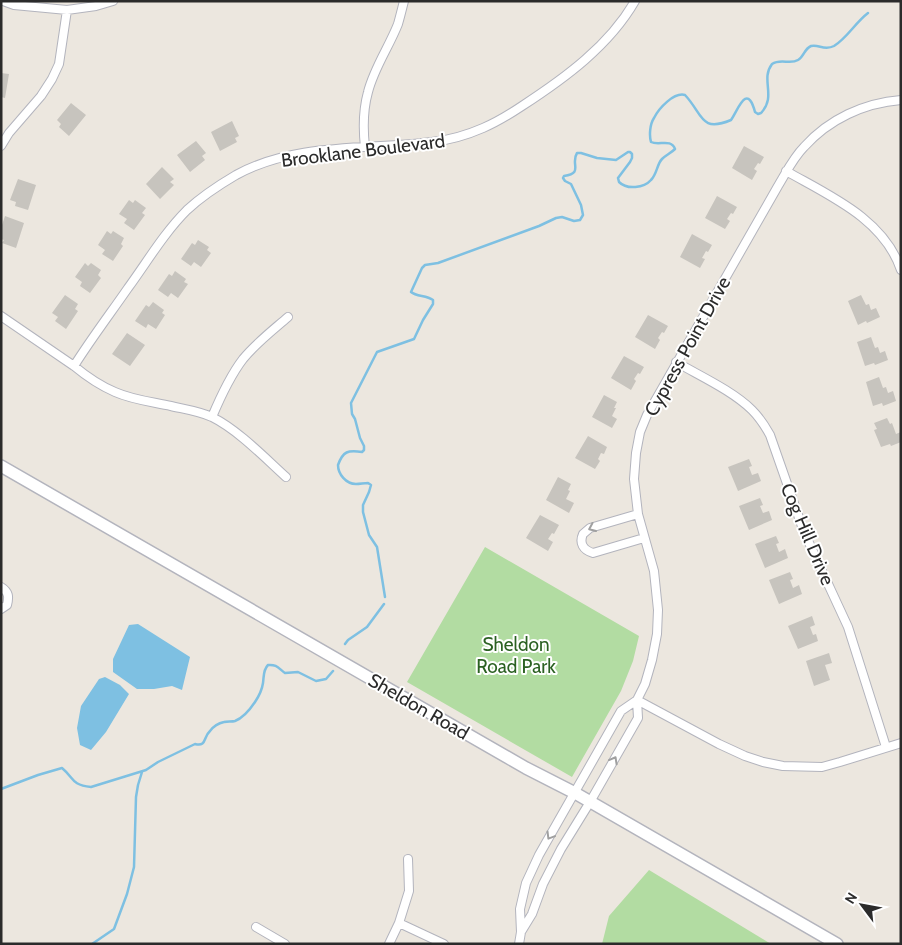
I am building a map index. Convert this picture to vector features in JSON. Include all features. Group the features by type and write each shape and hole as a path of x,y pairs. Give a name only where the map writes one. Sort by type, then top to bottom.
{"main road":[{"name":"Sheldon Road","path":"1,466 526,768 575,793 837,944"}],"street":[{"path":"3,1 67,10 96,6 113,1"},
{"path":"365,147 364,110 368,91 398,24 404,1"},
{"name":"Brooklane Boulevard","path":"74,366 169,231 188,210 210,192 237,175 263,163 293,155 333,149 433,142 454,138 484,128 547,90 586,58 626,17 635,1"},
{"path":"1,146 9,133 41,96 52,79 58,64 67,10"},
{"name":"Cypress Point Drive","path":"520,944 520,909 526,883 539,856 621,711 637,700 645,684 652,660 658,618 654,572 638,514 634,479 636,453 647,415 786,171 804,147 815,136 848,114 868,106 901,100"},
{"path":"786,171 860,214 887,242 901,270"},
{"path":"1,316 82,372 116,392 212,417 240,437 286,476"},
{"path":"212,417 218,402 243,360 258,343 288,317"},
{"name":"Cog Hill Drive","path":"676,362 744,403 753,411 770,435 804,532 848,627 886,748"},
{"path":"638,514 590,528 583,534 581,543 588,552 593,553 644,538"},
{"path":"1,587 6,590 9,596 7,605 1,609"},
{"path":"637,700 745,756 783,766 822,767 901,743"},
{"name":"Cypress Point Drive","path":"521,932 532,914 543,884 561,849 638,718 637,700"},
{"path":"389,944 409,891 408,859"},
{"path":"398,923 444,944"},
{"path":"256,927 285,944"}],"green space":[{"name":"Sheldon Road Park","path":"485,547 639,636 633,661 621,691 572,777 407,682"},
{"path":"649,870 771,944 602,944 609,916"}],"water":[{"path":"138,624 190,657 182,690 172,686 137,689 113,672 113,659 129,625"},
{"path":"105,677 120,685 129,694 106,732 91,750 80,745 77,728 81,706 99,679"}],"building":[{"path":"1,73 9,74 5,98 1,97"},
{"path":"71,103 86,115 69,136 59,127 61,124 57,120"},
{"path":"232,121 239,136 235,138 237,142 220,151 211,132"},
{"path":"196,141 206,153 202,156 205,160 190,172 177,155"},
{"path":"744,146 764,157 754,169 757,171 752,180 732,168"},
{"path":"162,167 174,179 170,182 174,185 160,199 146,184"},
{"path":"18,179 36,185 28,210 15,206 16,202 10,200"},
{"path":"717,196 737,207 727,219 730,221 725,229 705,218"},
{"path":"129,200 133,203 135,200 146,208 142,213 145,215 134,230 124,223 127,219 119,214"},
{"path":"5,216 24,223 16,248 2,243 4,240 1,239 1,228"},
{"path":"107,231 111,234 113,231 124,238 121,244 123,246 113,261 102,254 105,250 98,245"},
{"path":"692,234 712,245 702,258 705,259 700,268 680,257"},
{"path":"198,240 209,247 207,250 211,253 201,267 194,262 191,266 181,259 192,243 195,245"},
{"path":"85,263 88,266 91,263 101,270 98,275 101,278 90,293 80,286 82,282 75,277"},
{"path":"175,271 186,279 184,282 188,284 178,298 171,293 168,297 158,290 169,274 172,276"},
{"path":"65,295 78,304 75,309 78,311 66,329 55,321 58,317 52,313"},
{"path":"861,295 866,305 869,304 871,310 876,308 880,317 858,325 848,301"},
{"path":"153,302 164,310 162,313 165,315 156,329 148,324 146,328 135,321 146,305 149,307"},
{"path":"648,315 668,326 658,338 660,340 655,349 635,337"},
{"path":"127,333 145,345 130,366 112,354"},
{"path":"871,337 875,348 878,347 880,353 885,351 888,360 875,365 874,363 865,366 857,342"},
{"path":"624,356 644,367 634,379 636,381 631,390 611,378"},
{"path":"879,377 883,388 886,387 888,393 893,391 896,401 883,406 882,403 873,406 866,382"},
{"path":"604,395 617,402 612,416 617,419 612,428 592,417"},
{"path":"887,418 890,424 892,423 896,434 901,432 901,442 881,447 874,430 877,429 874,423"},
{"path":"588,436 607,447 604,454 601,453 598,459 600,461 595,469 575,458"},
{"path":"749,459 752,466 749,467 752,475 758,473 761,481 738,491 728,467"},
{"path":"558,477 571,484 566,499 574,503 569,513 546,500"},
{"path":"760,498 763,505 760,506 763,513 769,511 772,520 749,530 739,506"},
{"path":"540,515 559,525 554,534 552,533 548,539 553,542 548,551 526,538"},
{"path":"776,536 779,543 776,544 779,552 785,549 788,558 765,568 755,544"},
{"path":"790,572 793,579 790,580 793,588 799,585 802,594 779,604 769,580"},
{"path":"812,616 815,625 810,627 813,635 816,634 818,641 798,649 788,626"},
{"path":"829,653 832,663 825,665 830,680 814,686 806,661"}],"waterway":[{"path":"385,597 377,547 369,535 363,512 363,505 371,485 368,483 352,484 341,475 338,465 347,452 362,452 364,450 352,414 351,403 377,352 414,339 433,304 433,300 430,298 411,292 422,268 425,265 438,263 556,218 580,220 583,215 581,205 571,184 563,178 575,170 575,157 577,153 616,160 630,152 632,158 618,178 619,182 622,185 631,187 648,183 653,178 662,159 675,149 671,144 654,143 650,139 653,120 659,110 672,98 685,95 703,120 713,124 731,120 746,99 749,99 752,103 755,112 761,113 766,107 768,100 767,76 772,64 775,62 798,60 811,46 827,48 834,46 868,13"},
{"path":"345,644 367,627 384,604"},
{"path":"1,789 62,768 76,783 91,787 146,770 195,744 203,743 208,733 218,724 238,720 244,715 259,695 263,686 264,671 268,665 276,666 285,673 298,672 316,681 326,679 333,671"},
{"path":"92,944 114,929 127,894 134,867 136,797 142,772"}]}
